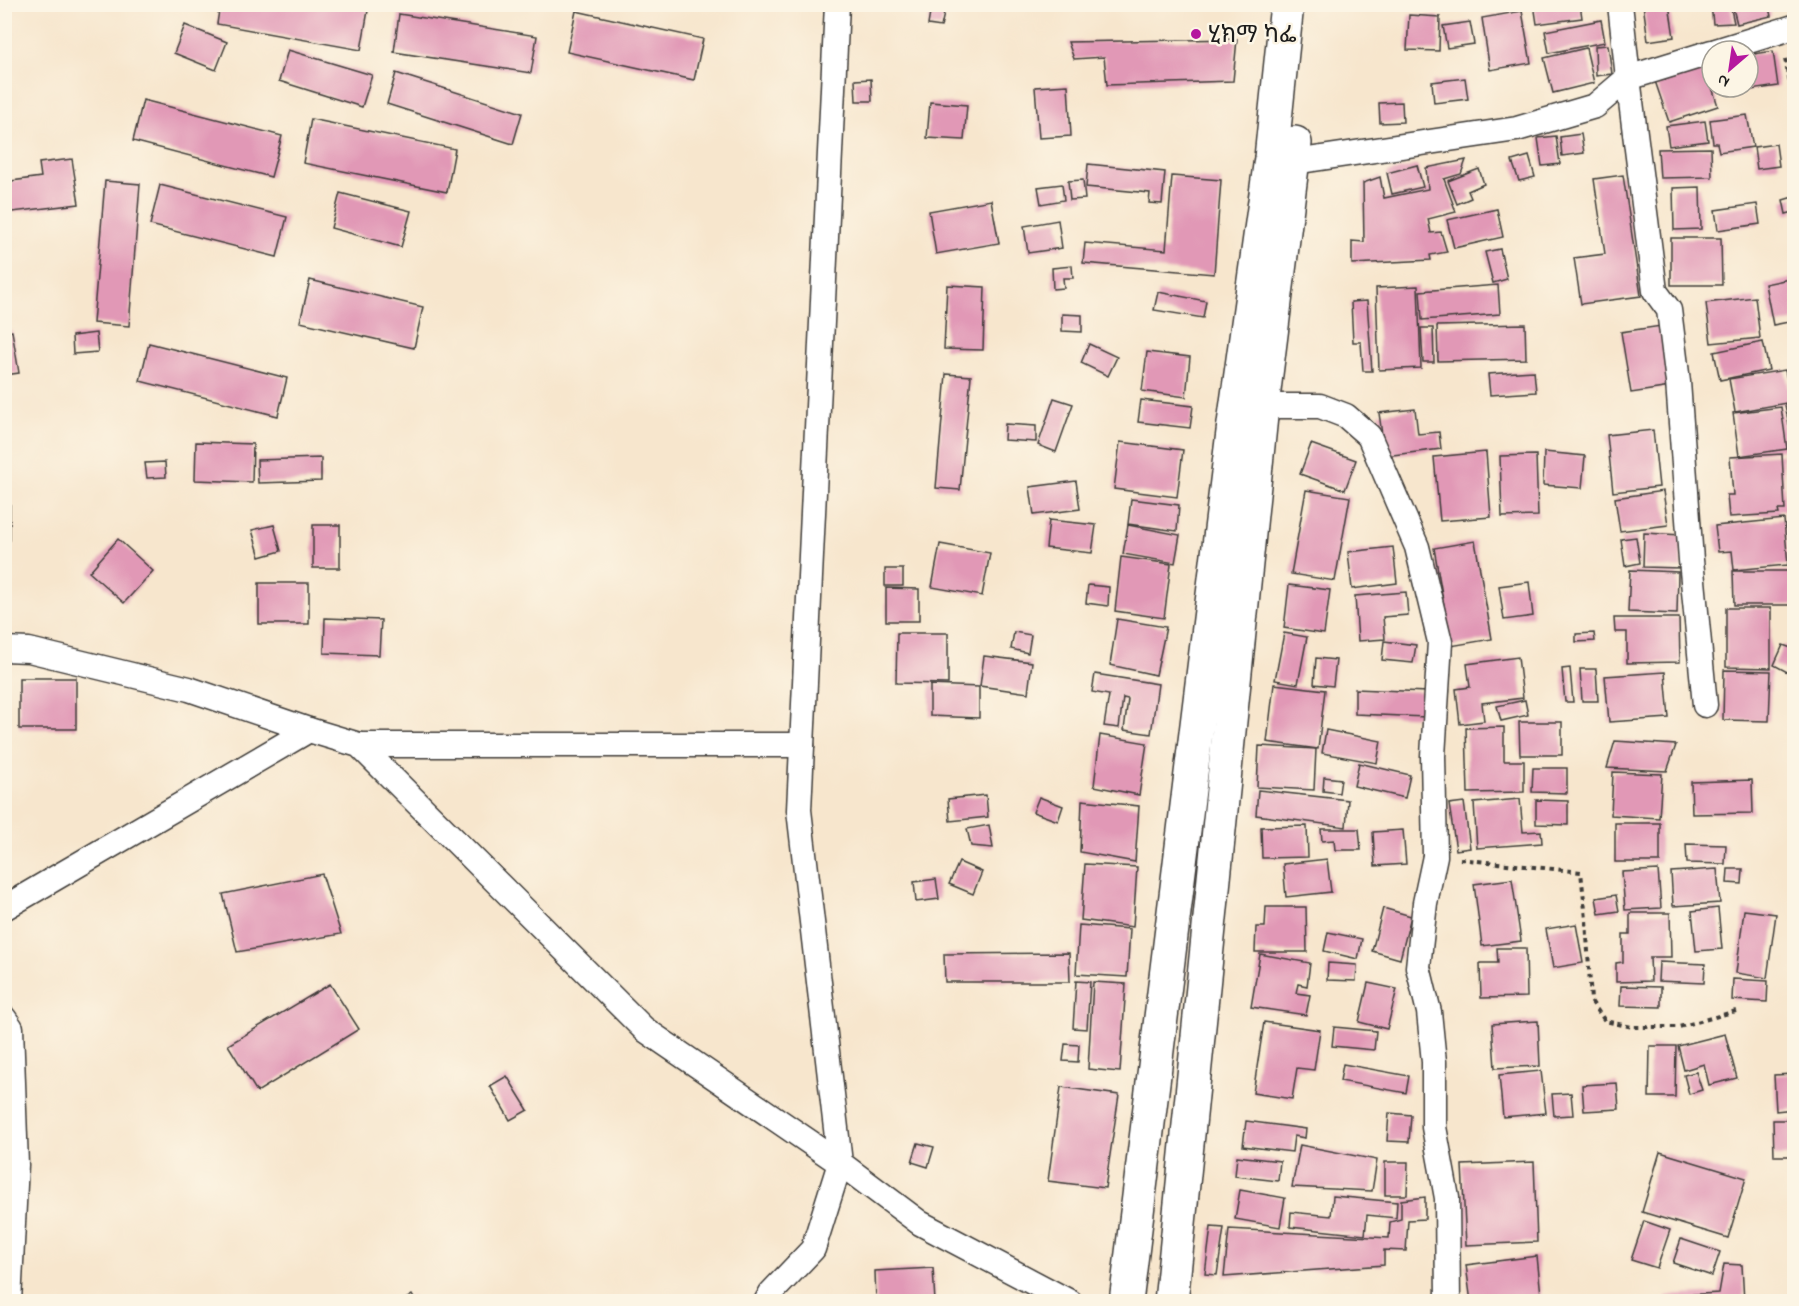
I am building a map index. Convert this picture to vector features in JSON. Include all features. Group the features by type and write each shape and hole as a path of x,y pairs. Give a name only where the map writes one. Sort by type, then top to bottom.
{"main road":[{"path":"1126,1302 1234,424 1272,158 1287,4"},
{"path":"1171,1302 1262,406 1294,162 1307,4"}],"street":[{"path":"766,1302 771,1293 813,1249 840,1163 799,810 837,4"},
{"path":"1620,4 1655,291 1669,310 1678,382 1691,560 1705,705"},
{"path":"1755,39 1787,29"},
{"path":"1294,162 1517,129 1595,106 1628,78 1700,56"},
{"path":"1234,424 1262,406 1320,406 1346,416 1369,436 1417,547 1440,642 1433,756 1435,856 1425,903 1418,967 1429,1012 1434,1062 1434,1127 1447,1198 1448,1302"},
{"path":"4,649 29,650 189,689 359,745 802,745"},
{"path":"4,908 309,730"},
{"path":"359,745 644,1029 840,1163 920,1223 1070,1302"},
{"path":"4,1018 11,1028 9,1302"}],"path":[{"path":"1787,29 1794,103"},
{"path":"1435,856 1581,872 1591,1001 1605,1021 1632,1027 1679,1028 1736,1011"}],"building":[{"path":"220,4 369,5 361,50 217,24"},
{"path":"1534,4 1580,4 1582,18 1537,24"},
{"path":"1643,4 1669,4 1674,37 1648,41"},
{"path":"1711,4 1730,4 1734,23 1713,24"},
{"path":"1732,4 1768,4 1771,16 1737,24"},
{"path":"931,7 945,9 941,27 928,25"},
{"path":"576,11 703,39 694,80 567,52"},
{"path":"1522,11 1531,63 1490,70 1482,18"},
{"path":"399,14 537,36 531,73 394,52"},
{"path":"1409,15 1440,17 1439,51 1407,50"},
{"path":"1601,20 1605,42 1549,53 1545,31"},
{"path":"1470,22 1474,44 1447,48 1443,26"},
{"path":"185,25 227,42 216,70 174,53"},
{"path":"1237,39 1233,81 1107,85 1104,57 1074,59 1068,42"},
{"path":"1608,45 1612,74 1596,76 1595,46"},
{"path":"1586,48 1594,83 1553,93 1544,58"},
{"path":"288,50 372,75 362,107 279,81"},
{"path":"1773,51 1778,86 1760,89 1760,53"},
{"path":"1700,67 1700,99 1716,99 1718,106 1669,122 1655,81"},
{"path":"396,73 522,113 513,144 387,104"},
{"path":"1465,78 1468,99 1434,103 1432,82"},
{"path":"871,79 872,101 856,101 855,80"},
{"path":"1068,85 1071,136 1039,138 1035,87"},
{"path":"143,100 282,136 271,177 133,141"},
{"path":"930,102 967,105 964,140 927,138"},
{"path":"1402,102 1403,122 1380,123 1379,103"},
{"path":"1747,115 1753,147 1719,152 1717,143 1713,143 1710,120"},
{"path":"311,119 455,149 447,192 303,163"},
{"path":"1705,121 1708,141 1669,146 1666,126"},
{"path":"1581,134 1584,153 1562,156 1560,137"},
{"path":"1556,136 1560,164 1542,166 1538,138"},
{"path":"1776,144 1779,166 1757,169 1754,147"},
{"path":"1711,148 1712,177 1660,178 1658,149"},
{"path":"1529,156 1535,177 1519,181 1512,161"},
{"path":"72,159 79,204 4,213 4,182 41,177 39,163"},
{"path":"1466,160 1461,174 1444,179 1456,212 1428,219 1431,233 1441,232 1447,252 1430,255 1431,260 1352,264 1352,241 1364,242 1363,183 1380,177 1384,198 1428,189 1426,168"},
{"path":"1088,164 1165,172 1162,204 1149,203 1150,193 1086,187"},
{"path":"1417,165 1423,187 1392,194 1387,173"},
{"path":"1479,169 1484,184 1468,191 1471,198 1457,204 1448,181"},
{"path":"1623,175 1641,296 1581,304 1574,258 1605,254 1594,179"},
{"path":"1172,176 1221,180 1214,274 1083,263 1085,243 1166,250"},
{"path":"1083,180 1085,199 1070,200 1068,181"},
{"path":"105,181 140,184 129,326 93,323"},
{"path":"1062,184 1064,200 1041,204 1038,187"},
{"path":"160,185 287,217 277,257 150,225"},
{"path":"1700,187 1701,229 1674,230 1673,188"},
{"path":"340,193 411,211 401,247 331,228"},
{"path":"1793,197 1794,212 1786,214 1783,200"},
{"path":"991,200 999,243 936,254 929,211"},
{"path":"1757,204 1760,224 1718,230 1715,210"},
{"path":"1497,209 1503,237 1454,248 1447,220"},
{"path":"1058,220 1062,248 1028,253 1024,226"},
{"path":"1671,238 1721,238 1722,285 1671,285"},
{"path":"1500,249 1507,279 1493,283 1485,252"},
{"path":"1072,266 1073,278 1063,278 1064,288 1053,289 1052,268"},
{"path":"1794,278 1794,321 1773,325 1765,284"},
{"path":"310,280 423,307 414,348 300,322"},
{"path":"947,285 985,287 983,350 944,349"},
{"path":"1498,285 1500,314 1422,320 1420,291"},
{"path":"1418,286 1421,368 1379,370 1376,288"},
{"path":"1158,292 1206,301 1203,318 1154,310"},
{"path":"1755,297 1760,338 1711,343 1706,303"},
{"path":"1367,301 1372,371 1363,371 1361,342 1353,342 1351,302"},
{"path":"1062,314 1082,315 1082,332 1062,331"},
{"path":"1525,324 1526,359 1438,361 1437,326"},
{"path":"1661,326 1670,387 1631,393 1621,332"},
{"path":"1421,328 1433,328 1434,362 1423,362"},
{"path":"12,331 19,373 5,375 5,332"},
{"path":"96,333 98,352 73,354 72,336"},
{"path":"1763,342 1769,370 1720,380 1714,352"},
{"path":"149,343 287,378 278,416 140,381"},
{"path":"1089,344 1117,357 1108,376 1081,363"},
{"path":"1147,352 1190,357 1186,397 1142,391"},
{"path":"1785,370 1792,402 1735,412 1729,379"},
{"path":"1534,371 1536,392 1490,395 1488,374"},
{"path":"946,374 971,376 960,490 936,488"},
{"path":"1054,398 1073,404 1056,452 1038,445"},
{"path":"1141,400 1193,406 1190,428 1138,422"},
{"path":"1794,404 1794,423 1789,424 1785,405"},
{"path":"1781,407 1787,449 1739,456 1733,413"},
{"path":"1415,409 1418,434 1439,432 1441,449 1385,456 1379,413"},
{"path":"1005,424 1036,426 1036,442 1004,440"},
{"path":"1653,430 1659,487 1613,492 1607,435"},
{"path":"196,442 253,444 252,482 195,480"},
{"path":"1120,442 1183,450 1177,497 1114,489"},
{"path":"1311,444 1356,460 1345,490 1300,474"},
{"path":"1794,451 1794,468 1793,468 1791,452"},
{"path":"1486,452 1491,517 1440,521 1434,457"},
{"path":"1544,452 1585,456 1582,488 1543,485"},
{"path":"1782,454 1785,510 1778,510 1779,514 1729,517 1727,495 1733,495 1730,457"},
{"path":"1536,455 1538,516 1502,517 1500,456"},
{"path":"321,458 321,481 258,483 257,460"},
{"path":"165,462 166,477 147,478 145,463"},
{"path":"1076,481 1080,509 1034,515 1030,487"},
{"path":"4,489 10,489 10,540 4,540"},
{"path":"1306,490 1350,497 1335,581 1291,574"},
{"path":"1663,491 1668,525 1620,531 1615,498"},
{"path":"1131,499 1179,505 1177,531 1128,524"},
{"path":"1784,519 1788,565 1734,570 1732,551 1718,552 1715,526"},
{"path":"1049,520 1096,525 1092,553 1046,548"},
{"path":"274,525 281,551 260,557 252,530"},
{"path":"313,525 340,525 340,568 313,568"},
{"path":"1128,525 1180,535 1175,563 1123,554"},
{"path":"1644,533 1682,535 1681,568 1643,567"},
{"path":"1636,537 1640,563 1625,566 1621,539"},
{"path":"118,539 153,571 124,603 89,572"},
{"path":"1475,541 1492,639 1451,646 1434,548"},
{"path":"940,544 990,553 982,596 932,587"},
{"path":"1393,547 1397,583 1352,589 1348,552"},
{"path":"1121,557 1171,564 1164,618 1115,611"},
{"path":"885,569 903,569 903,586 885,586"},
{"path":"1630,570 1678,572 1677,614 1628,612"},
{"path":"1733,571 1794,571 1794,605 1734,605"},
{"path":"1529,582 1533,616 1504,620 1499,586"},
{"path":"259,583 309,583 309,624 259,624"},
{"path":"1088,585 1109,587 1108,606 1086,603"},
{"path":"1289,585 1330,590 1324,634 1284,628"},
{"path":"886,588 919,589 919,621 886,621"},
{"path":"1406,592 1408,615 1383,617 1385,639 1358,641 1355,596"},
{"path":"1726,608 1771,608 1771,668 1726,667"},
{"path":"325,618 381,620 379,655 324,653"},
{"path":"1614,618 1679,618 1680,662 1627,663 1627,632 1615,632"},
{"path":"1117,619 1166,627 1156,675 1110,665"},
{"path":"1014,632 1031,635 1028,653 1011,649"},
{"path":"897,633 948,633 948,684 896,683"},
{"path":"1284,633 1307,637 1298,684 1275,680"},
{"path":"1594,633 1595,641 1576,642 1576,634"},
{"path":"1384,641 1416,645 1413,663 1382,660"},
{"path":"1783,645 1794,649 1794,661 1789,673 1774,665"},
{"path":"984,656 1032,662 1028,693 980,686"},
{"path":"1518,657 1523,698 1482,703 1484,721 1460,724 1456,689 1470,687 1467,664"},
{"path":"1316,658 1336,660 1333,686 1314,684"},
{"path":"1570,668 1573,702 1565,702 1562,669"},
{"path":"1580,669 1596,669 1598,701 1582,701"},
{"path":"1724,670 1771,671 1769,721 1723,720"},
{"path":"1665,672 1669,718 1609,722 1605,676"},
{"path":"1095,674 1158,684 1151,734 1124,730 1128,699 1123,698 1119,728 1104,726 1109,695 1092,692"},
{"path":"19,678 76,678 76,729 19,729"},
{"path":"1274,684 1325,690 1318,749 1267,742"},
{"path":"930,685 979,687 979,718 930,716"},
{"path":"1355,689 1427,692 1426,717 1355,714"},
{"path":"1525,700 1528,715 1501,721 1497,706"},
{"path":"1519,722 1562,722 1562,755 1520,755"},
{"path":"1504,727 1504,761 1524,761 1524,792 1468,793 1466,728"},
{"path":"1326,730 1381,741 1377,763 1322,753"},
{"path":"1100,735 1147,743 1139,795 1094,786"},
{"path":"1615,741 1676,745 1667,771 1607,768"},
{"path":"1259,746 1316,749 1314,790 1257,787"},
{"path":"1359,763 1410,775 1405,798 1354,786"},
{"path":"1533,768 1567,768 1567,793 1532,792"},
{"path":"1613,772 1662,774 1659,818 1611,815"},
{"path":"1324,777 1341,779 1339,793 1323,791"},
{"path":"1752,780 1753,813 1692,814 1691,782"},
{"path":"1258,790 1348,800 1346,827 1256,815"},
{"path":"986,795 988,817 950,821 948,799"},
{"path":"1039,797 1063,806 1058,821 1033,812"},
{"path":"1520,799 1523,832 1541,831 1542,843 1477,848 1474,803"},
{"path":"1082,800 1139,806 1135,862 1080,852"},
{"path":"1536,800 1568,801 1568,825 1536,824"},
{"path":"1464,802 1470,848 1456,850 1449,804"},
{"path":"1615,823 1660,823 1660,862 1615,862"},
{"path":"989,825 993,848 971,846 967,829"},
{"path":"1307,826 1308,857 1262,858 1261,827"},
{"path":"1321,829 1359,829 1361,850 1335,850 1334,840 1322,841"},
{"path":"1403,830 1406,864 1375,866 1373,832"},
{"path":"1686,844 1726,845 1725,864 1687,863"},
{"path":"1327,859 1331,892 1286,897 1283,864"},
{"path":"959,862 982,872 973,894 949,884"},
{"path":"1085,864 1137,867 1133,927 1081,920"},
{"path":"1717,869 1720,903 1673,906 1671,872"},
{"path":"1728,869 1743,869 1742,884 1727,883"},
{"path":"1658,870 1661,908 1625,910 1622,872"},
{"path":"322,874 341,934 237,952 223,894"},
{"path":"936,879 939,899 916,902 914,882"},
{"path":"1512,879 1521,941 1482,946 1474,884"},
{"path":"1616,895 1619,911 1599,914 1596,898"},
{"path":"1266,907 1306,907 1307,952 1255,952 1256,927 1265,927"},
{"path":"1383,908 1411,916 1400,959 1372,951"},
{"path":"1718,908 1722,949 1696,951 1692,911"},
{"path":"1744,910 1776,914 1767,978 1736,973"},
{"path":"1630,913 1670,913 1671,957 1650,957 1651,981 1616,982 1616,963 1623,962 1623,934 1630,934"},
{"path":"1576,924 1583,963 1553,968 1546,929"},
{"path":"1079,925 1130,929 1127,977 1076,974"},
{"path":"1328,932 1362,939 1358,959 1324,951"},
{"path":"1497,948 1526,948 1527,997 1481,998 1480,963 1498,963"},
{"path":"1069,953 1070,982 945,982 944,954"},
{"path":"1260,954 1310,963 1307,986 1298,984 1296,993 1310,995 1306,1015 1251,1007"},
{"path":"1659,962 1705,964 1704,983 1658,981"},
{"path":"1328,963 1357,965 1356,981 1327,980"},
{"path":"1733,979 1768,981 1767,1002 1732,1000"},
{"path":"1076,981 1090,982 1087,1029 1073,1028"},
{"path":"1093,982 1126,984 1120,1072 1088,1069"},
{"path":"1368,983 1397,989 1387,1029 1359,1022"},
{"path":"330,984 359,1029 257,1092 228,1045"},
{"path":"1621,986 1661,987 1661,1007 1620,1006"},
{"path":"1538,1021 1540,1066 1495,1068 1492,1024"},
{"path":"1264,1022 1320,1030 1314,1070 1297,1068 1292,1099 1253,1093"},
{"path":"1334,1027 1376,1031 1374,1050 1332,1046"},
{"path":"1725,1034 1737,1078 1709,1085 1704,1064 1684,1070 1678,1046"},
{"path":"1065,1044 1079,1045 1078,1062 1063,1061"},
{"path":"1650,1046 1676,1046 1675,1097 1649,1097"},
{"path":"1343,1064 1409,1076 1406,1093 1340,1081"},
{"path":"1541,1071 1546,1113 1503,1117 1499,1075"},
{"path":"1696,1072 1702,1090 1689,1094 1684,1075"},
{"path":"1794,1074 1794,1109 1776,1111 1774,1075"},
{"path":"507,1076 528,1110 510,1120 490,1086"},
{"path":"1617,1083 1619,1109 1584,1111 1582,1085"},
{"path":"1061,1087 1119,1095 1105,1188 1048,1181"},
{"path":"1571,1093 1573,1115 1554,1116 1552,1094"},
{"path":"1389,1113 1411,1115 1409,1142 1387,1141"},
{"path":"1773,1120 1794,1120 1794,1156 1774,1156"},
{"path":"1246,1121 1306,1129 1305,1138 1294,1136 1292,1152 1243,1146"},
{"path":"918,1143 934,1147 928,1167 912,1162"},
{"path":"1300,1145 1377,1160 1372,1191 1292,1187"},
{"path":"1660,1152 1746,1178 1728,1238 1642,1212"},
{"path":"1237,1156 1280,1161 1278,1181 1235,1176"},
{"path":"1385,1162 1408,1162 1407,1195 1385,1195"},
{"path":"1534,1162 1537,1242 1466,1245 1462,1165"},
{"path":"1240,1190 1285,1198 1280,1227 1235,1219"},
{"path":"1333,1196 1397,1202 1396,1218 1367,1215 1365,1235 1290,1227 1291,1212 1331,1216"},
{"path":"1425,1197 1425,1219 1408,1220 1406,1251 1384,1250 1384,1265 1224,1277 1229,1229 1389,1238 1390,1222 1401,1219 1401,1200"},
{"path":"1644,1221 1670,1230 1657,1268 1631,1260"},
{"path":"1211,1227 1224,1228 1217,1275 1205,1274"},
{"path":"1681,1239 1720,1252 1712,1276 1673,1263"},
{"path":"1537,1256 1541,1295 1495,1302 1471,1302 1466,1265"},
{"path":"1724,1264 1742,1265 1744,1302 1667,1302 1666,1296 1719,1293"},
{"path":"933,1268 935,1302 876,1302 875,1271"},
{"path":"412,1295 416,1302 401,1302"}],"place":[{"name":"ሂክማ ካፌ","path":"1196,34"}]}
